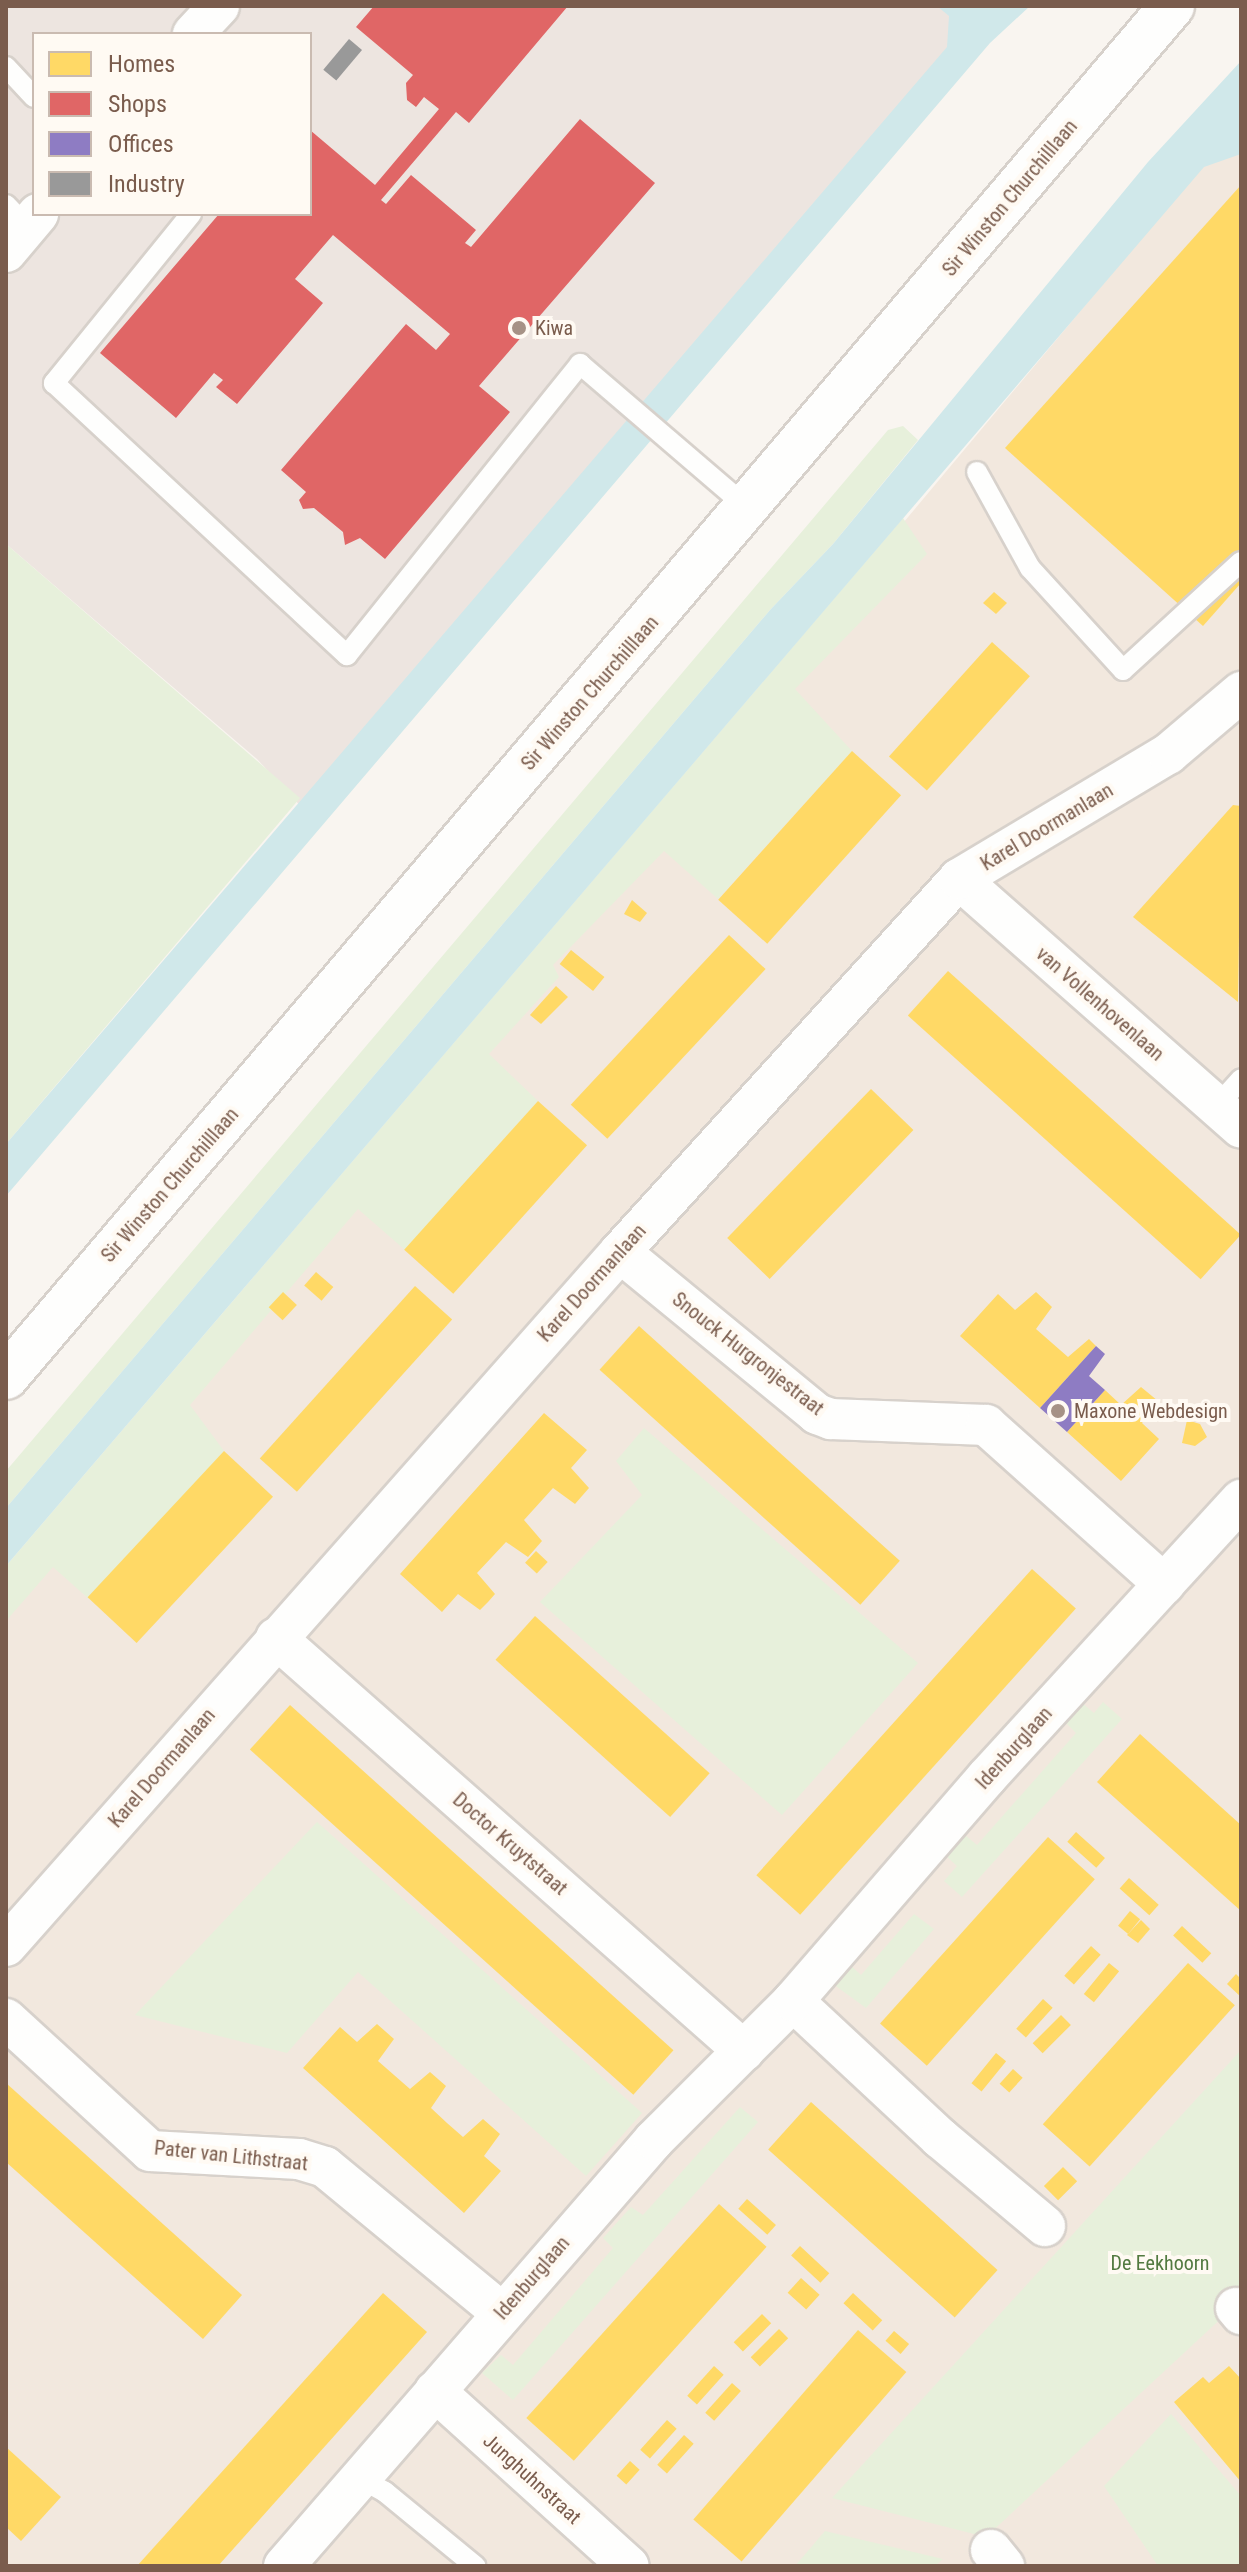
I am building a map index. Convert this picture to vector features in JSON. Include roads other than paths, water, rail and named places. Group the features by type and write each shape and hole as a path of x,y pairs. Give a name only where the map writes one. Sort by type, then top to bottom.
{"street":[{"path":"195,32 219,6"},
{"name":"Sir Winston Churchilllaan","path":"6,1377 1172,6"},
{"name":"Karel Doormanlaan","path":"6,1946 620,1252 959,879 1168,754 1241,692"},
{"name":"van Vollenhovenlaan","path":"959,879 1233,1104"},
{"name":"Snouck Hurgronjestraat","path":"620,1252 817,1414 831,1419 986,1425 1164,1584"},
{"name":"Idenburglaan","path":"284,2566 501,2312 654,2140 793,2001 987,1777 1241,1500"},
{"name":"Doctor Kruytstraat","path":"276,1638 744,2051"},
{"path":"793,2001 940,2138 1045,2226"},
{"name":"Pater van Lithstraat","path":"6,2019 150,2151 299,2159 325,2167 501,2312"},
{"name":"Junghuhnstraat","path":"435,2391 629,2566"}],"lane":[{"path":"6,67 32,95"},
{"path":"189,216 54,383 347,655 580,364 748,508"},
{"path":"977,472 1030,568 1123,670 1241,562"},
{"path":"358,2477 385,2492 475,2566"}],"water":[{"path":"937,6 1030,6 990,43 6,1196 6,1144 947,47 949,16"},
{"path":"1241,61 1241,154 1204,167 6,1566 6,1508 770,610 833,544 1148,162"}],"place":[{"name":"Kiwa","path":"519,328"},
{"name":"Maxone Webdesign","path":"1058,1411"}],"park label":[{"name":"De Eekhoorn","path":"1160,2263"}]}
